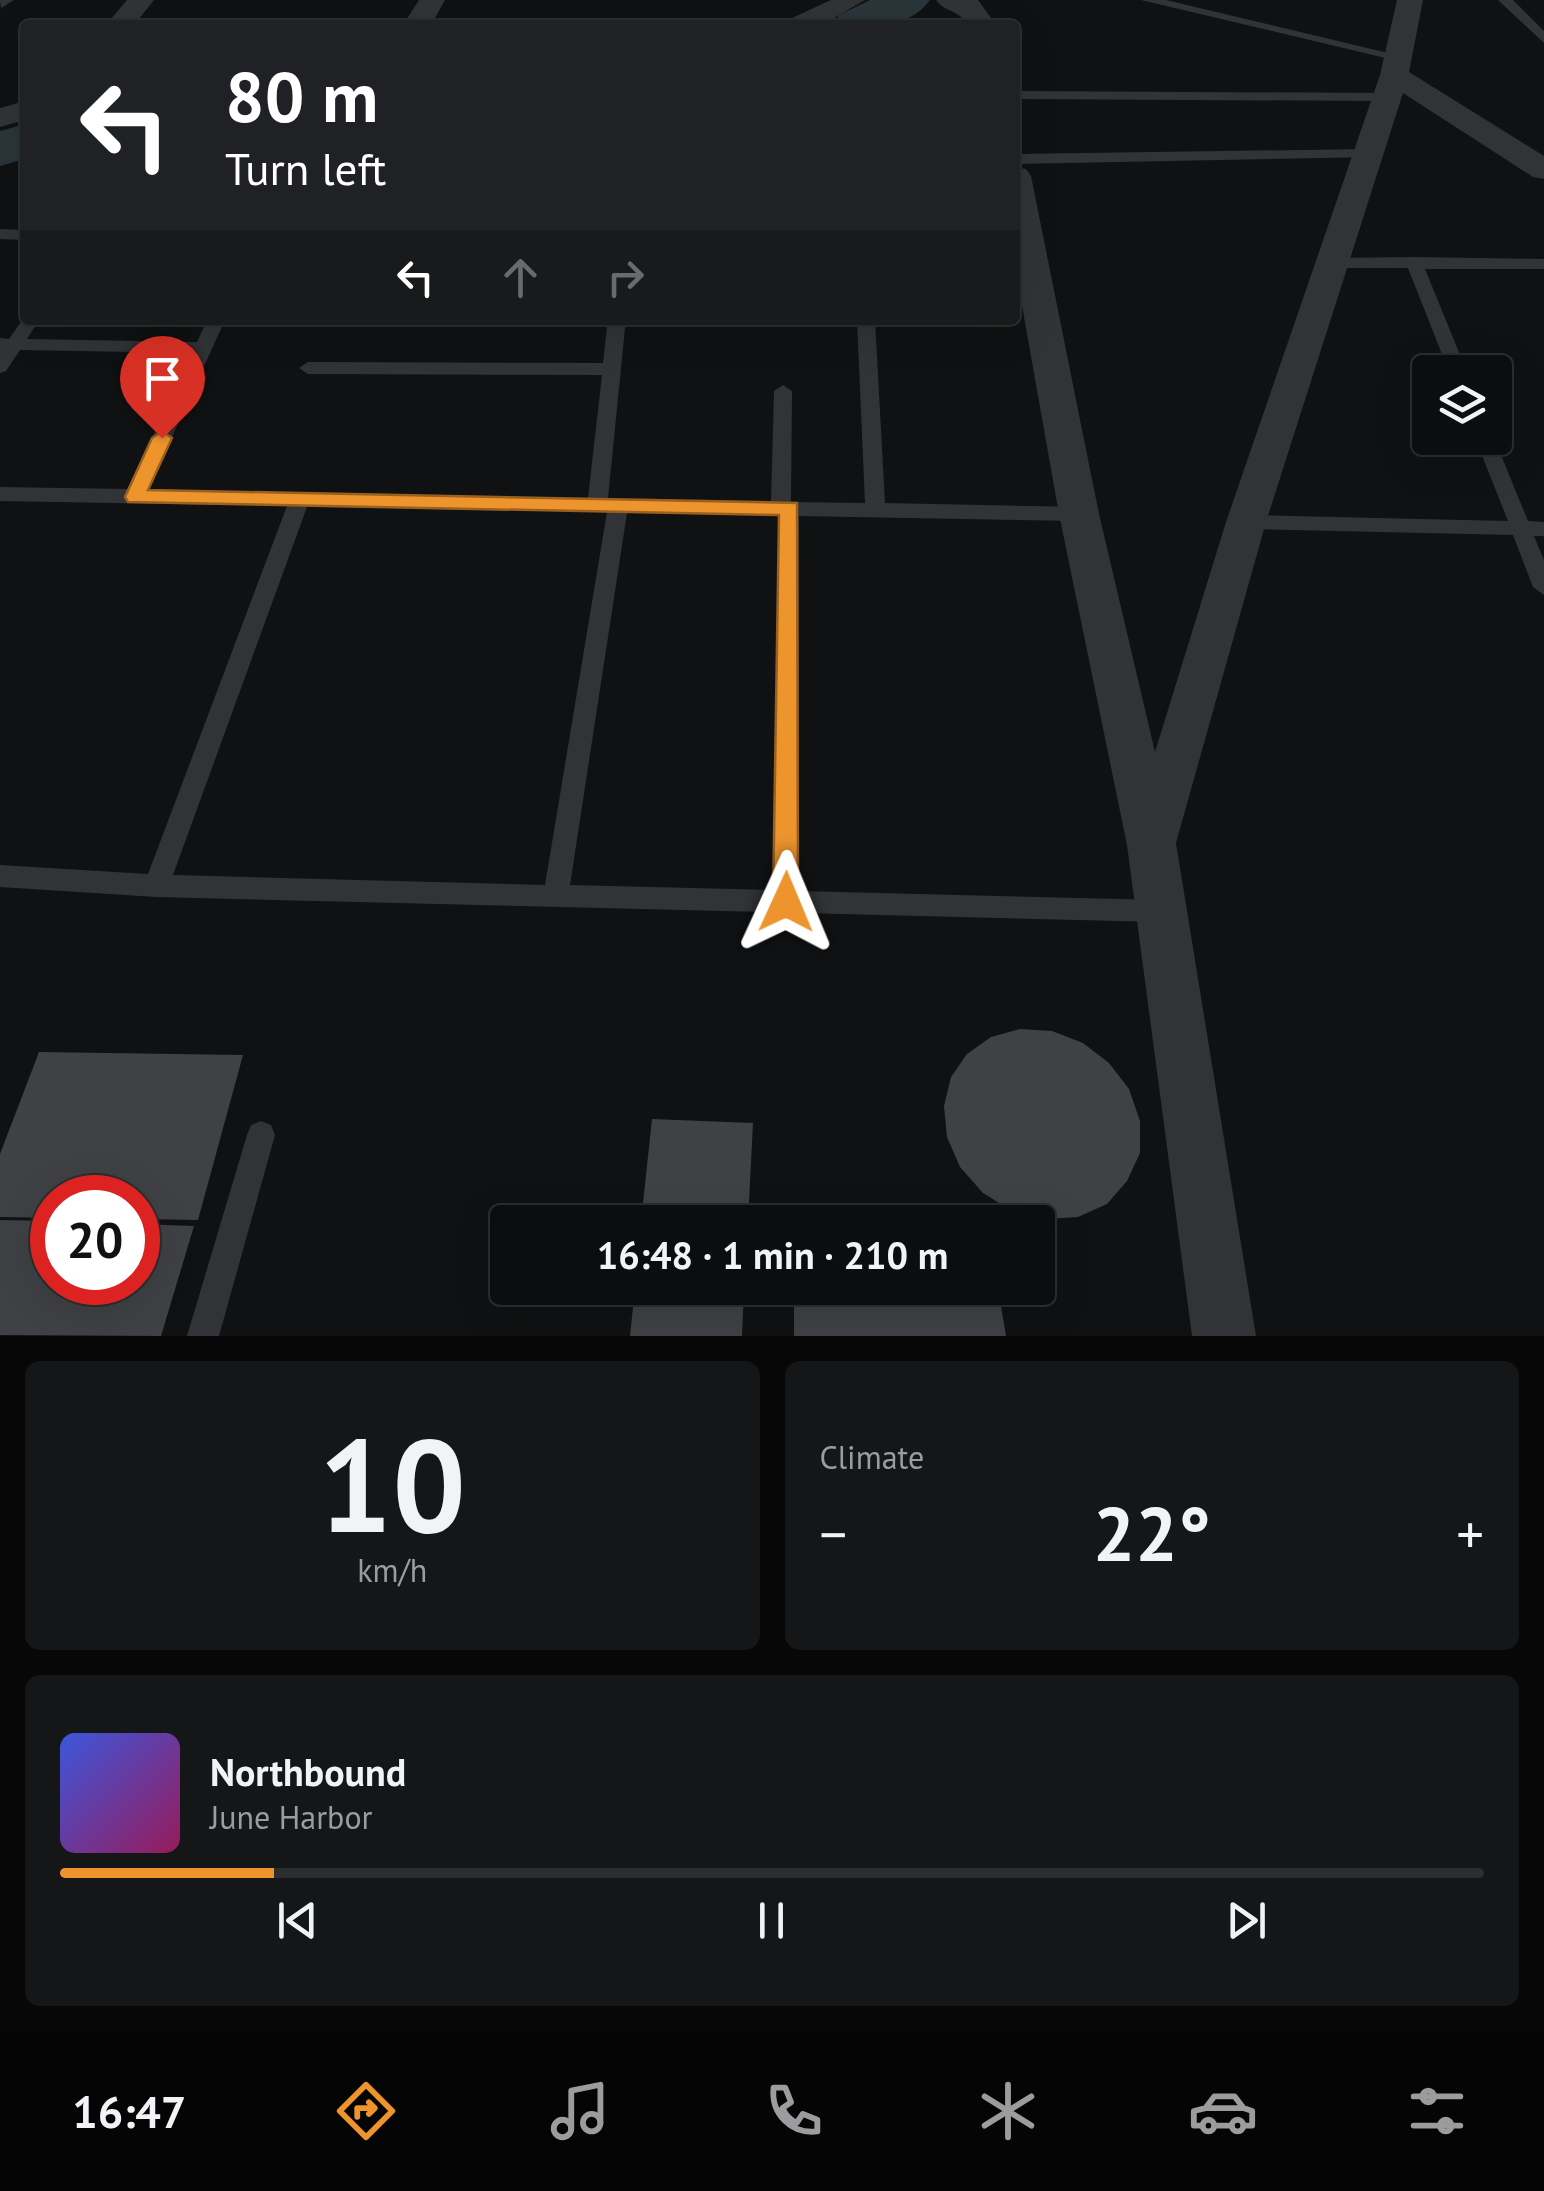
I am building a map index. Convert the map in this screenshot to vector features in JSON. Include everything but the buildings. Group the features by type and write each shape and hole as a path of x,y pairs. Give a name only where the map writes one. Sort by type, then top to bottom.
{"street":[{"path":"124,20 140,0"},
{"path":"810,20 852,0"},
{"path":"1152,845 1246,522 1393,76 1410,0"},
{"path":"1393,76 1544,170"},
{"path":"1020,201 1079,514 1152,845 1224,1336"}],"lane":[{"path":"1148,0 1393,76"},
{"path":"1505,0 1544,39"},
{"path":"1020,95 1393,76"},
{"path":"1020,180 1368,154"},
{"path":"1414,262 1451,355"},
{"path":"1332,263 1544,264"},
{"path":"0,368 7,345 25,325"},
{"path":"135,497 214,325"},
{"path":"556,896 608,505 612,369 618,325"},
{"path":"866,325 875,510"},
{"path":"7,345 202,348"},
{"path":"308,368 612,369"},
{"path":"783,391 786,902"},
{"path":"1494,455 1533,529 1544,587"},
{"path":"0,494 1079,514"},
{"path":"156,886 300,500"},
{"path":"1246,522 1533,529"},
{"path":"0,876 156,886 1161,912"},
{"path":"203,1336 261,1135"}],"waterway":[{"path":"866,20 907,0"},
{"path":"0,150 20,142"}],"route":[{"path":"162,438 135,497 789,508 786,902"}]}
